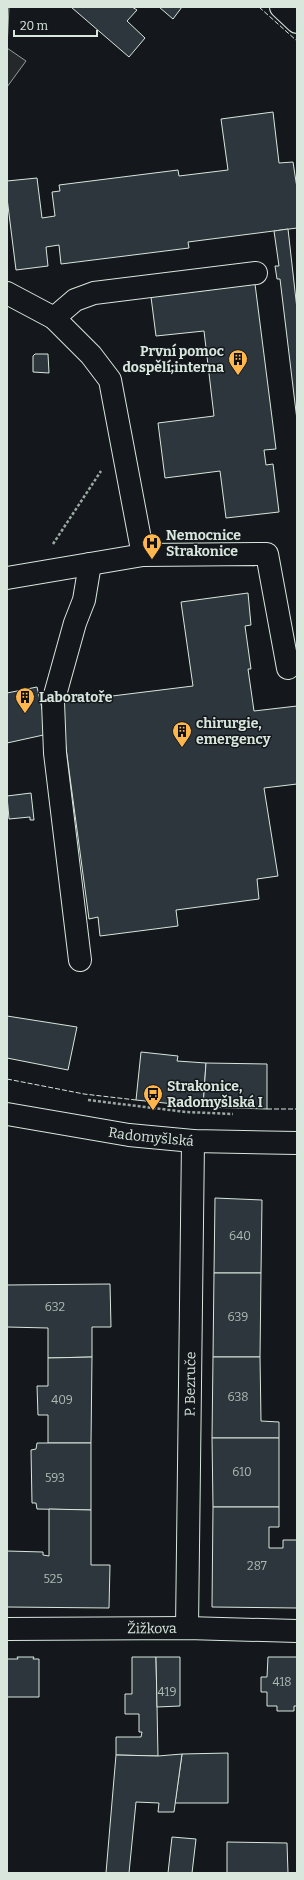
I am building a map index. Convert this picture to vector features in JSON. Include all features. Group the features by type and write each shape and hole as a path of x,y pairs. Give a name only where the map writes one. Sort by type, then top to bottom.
{"street":[{"path":"281,7 297,22"},
{"path":"54,318 75,300 94,293 256,273"},
{"path":"7,293 54,318 91,355 110,380 143,555"},
{"path":"7,578 143,555 267,554 288,668"},
{"path":"80,960 56,753 53,702 75,623 84,600 90,564"},
{"name":"Radomyšlská","path":"7,1114 129,1135 193,1141 297,1144"},
{"name":"P. Bezruče","path":"187,1628 193,1141"},
{"name":"Žižkova","path":"7,1629 187,1628 297,1631"}],"path":[{"path":"32,574 121,441"},
{"path":"86,1100 186,1112 240,1114"}],"shaded area":[{"path":"7,7 9,7 7,48"},
{"path":"7,48 26,61 7,87"}],"building":[{"path":"71,7 132,7 137,10 127,21 145,38 129,57"},
{"path":"159,7 182,7 173,19"},
{"path":"273,112 279,163 293,162 297,188 297,228 188,242 189,248 61,264 59,245 46,247 48,266 16,270 7,198 7,181 37,178 42,218 55,216 52,192 60,191 59,185 178,170 179,176 228,170 221,119"},
{"path":"288,229 297,309 297,420 280,279 277,279 275,266 279,266 274,231"},
{"name":"První pomoc dospělí;interna","path":"255,284 276,449 264,450 266,465 273,464 279,512 226,518 220,471 165,478 158,423 214,416 204,331 156,336 151,297"},
{"path":"35,354 48,354 49,373 33,372 33,356"},
{"name":"chirurgie, emergency","path":"248,593 251,625 245,626 251,669 248,669 254,711 297,706 297,784 264,788 278,876 257,879 259,899 176,910 178,926 100,936 98,917 89,919 60,703 84,700 83,695 95,694 96,698 193,686 181,602"},
{"name":"Laboratoře","path":"37,687 48,734 7,743 7,693"},
{"path":"31,793 34,820 30,820 30,817 9,819 7,796"},
{"path":"7,1016 77,1027 68,1070 7,1058"},
{"path":"141,1052 178,1056 177,1061 206,1063 203,1107 136,1100"},
{"path":"206,1063 267,1064 267,1109 203,1107"},
{"path":"215,1198 262,1200 261,1273 214,1273"},
{"path":"214,1273 261,1273 260,1357 213,1357"},
{"path":"110,1284 111,1327 92,1327 92,1357 48,1358 48,1328 7,1327 7,1285"},
{"path":"92,1357 91,1443 48,1443 48,1415 38,1415 37,1386 48,1386 48,1358"},
{"path":"213,1357 260,1357 261,1421 279,1422 279,1438 212,1438"},
{"path":"212,1438 279,1438 279,1507 213,1507"},
{"path":"37,1443 91,1443 91,1510 37,1509 36,1503 32,1503 31,1450 36,1449"},
{"path":"213,1507 279,1507 279,1527 269,1527 269,1548 283,1548 283,1540 297,1540 297,1608 212,1607"},
{"path":"49,1509 91,1510 91,1565 110,1565 109,1608 7,1607 7,1551 43,1552 43,1555 49,1556"},
{"path":"17,1657 34,1657 33,1659 39,1659 39,1697 7,1697 7,1659 18,1659"},
{"path":"132,1657 156,1657 158,1756 116,1755 116,1737 141,1737 142,1732 139,1732 139,1714 125,1714 125,1694 132,1694"},
{"path":"156,1657 180,1657 180,1706 157,1707"},
{"path":"268,1657 297,1657 297,1706 294,1706 294,1711 277,1711 277,1706 267,1706 267,1692 261,1692 261,1677 267,1677"},
{"path":"228,1753 228,1803 175,1803 182,1754"},
{"path":"182,1754 174,1812 158,1812 159,1803 136,1802 129,1873 106,1873 116,1755 158,1756"},
{"path":"172,1837 196,1839 192,1873 168,1873"},
{"path":"227,1842 287,1843 288,1873 227,1873"}],"fence":[{"path":"259,7 297,41"},
{"path":"7,1079 84,1094 136,1100"},
{"path":"267,1109 297,1109"}],"place":[{"name":"První pomoc dospělí;interna","path":"238,376"},
{"name":"Nemocnice Strakonice","path":"152,560"},
{"name":"Laboratoře","path":"25,714"},
{"name":"chirurgie, emergency","path":"182,748"},
{"name":"Strakonice, Radomyšlská I","path":"153,1111"}]}
